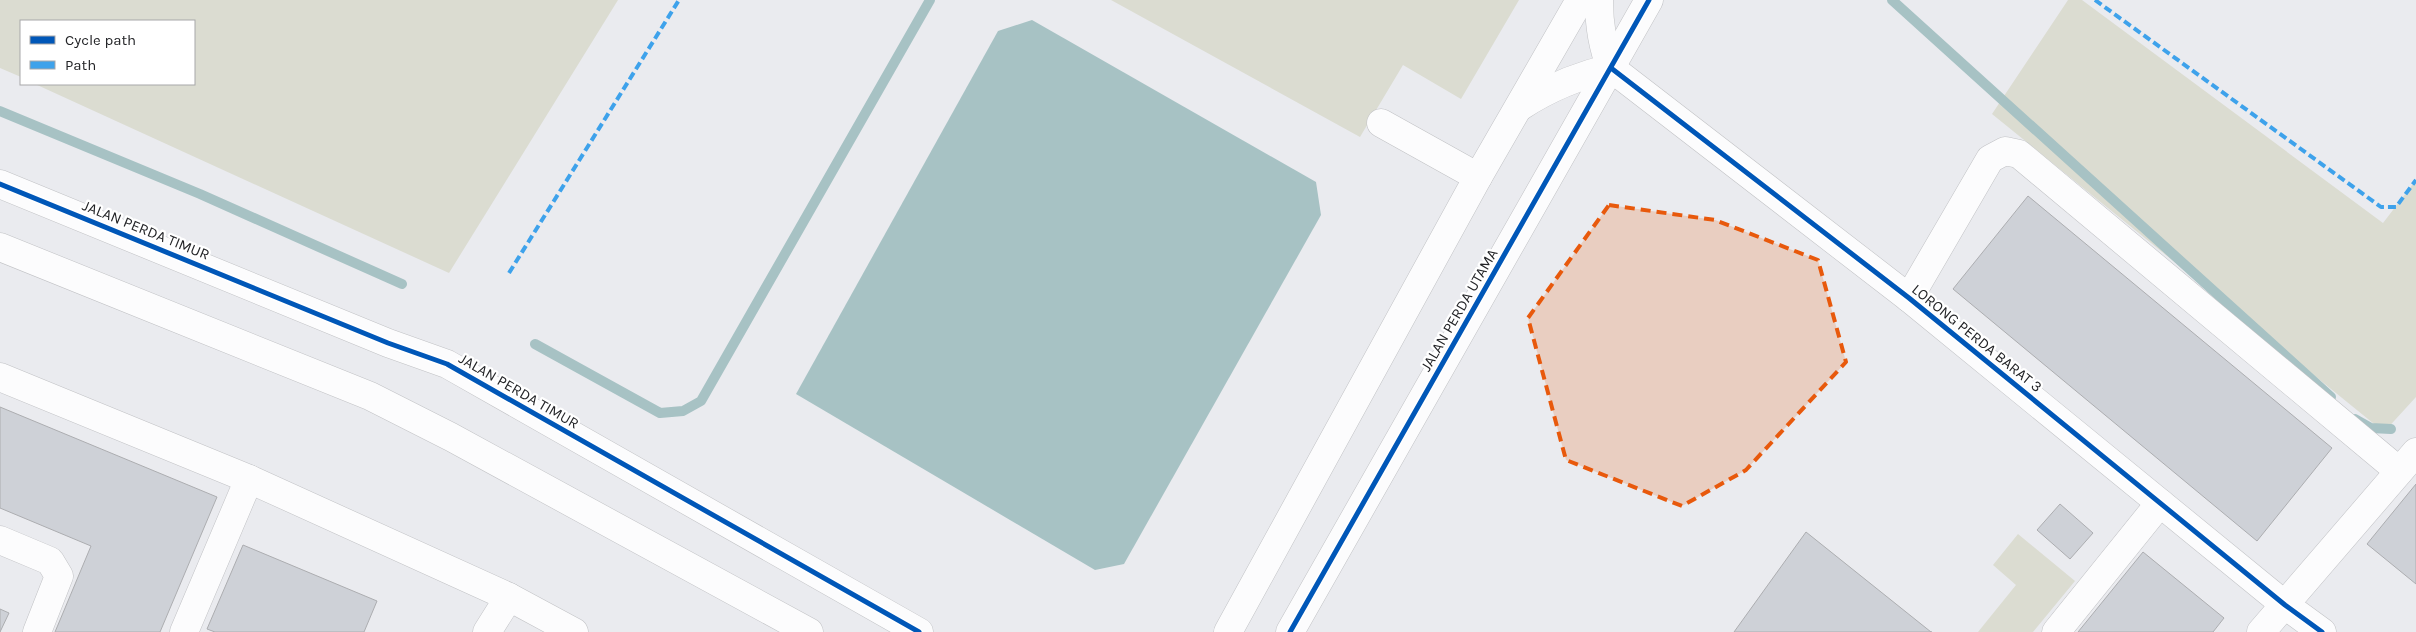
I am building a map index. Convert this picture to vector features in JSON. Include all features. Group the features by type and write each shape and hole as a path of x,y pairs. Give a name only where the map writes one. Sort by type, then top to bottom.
{"street":[{"path":"1228,632 1478,177 1580,0"},
{"path":"1518,108 1548,88 1569,79 1611,68 1604,48 1599,20 1599,0"},
{"name":"JALAN PERDA UTAMA","path":"1290,632 1649,0"},
{"name":"LORONG PERDA BARAT 3","path":"1611,68 1909,298 2284,605 2322,632"},
{"path":"1381,123 1478,177"},
{"path":"1909,298 1990,159 2004,151 2019,154 2408,462 2261,632"},
{"name":"JALAN PERDA TIMUR","path":"0,184 388,343 446,364 919,632"},
{"path":"0,247 370,396 460,442 792,628"},
{"path":"0,377 249,479 510,597 574,632"},
{"path":"184,632 249,479"},
{"path":"2056,632 2160,503"},
{"path":"0,540 50,561 59,576 36,632"},
{"path":"486,632 510,597"}],"highlighted area":[{"path":"1609,205 1715,220 1818,260 1846,362 1746,470 1682,506 1566,460 1528,318"}],"shaded area":[{"path":"0,0 618,0 449,273 37,85 195,85 195,20 20,20 20,77 0,68"},
{"path":"1111,0 1519,0 1461,99 1403,65 1360,137"},
{"path":"2068,0 2082,0 2383,223 2416,180 2416,397 2384,432 1992,114"},
{"path":"2018,534 2075,581 2033,632 1978,632 2016,585 1993,565"}],"water":[{"path":"1032,20 1316,182 1321,215 1124,564 1095,570 796,394 998,31"}],"building":[{"path":"2028,196 2332,448 2257,541 1953,289"},
{"path":"0,407 217,497 160,632 55,632 91,546 0,508"},
{"path":"2416,484 2416,584 2367,544"},
{"path":"2060,504 2093,533 2070,559 2037,530"},
{"path":"1806,532 1931,632 1734,632"},
{"path":"243,545 377,601 364,632 215,632 207,629"},
{"path":"2143,552 2224,618 2213,632 2078,632"},
{"path":"0,609 9,613 0,632"}],"waterway":[{"path":"535,344 660,413 683,411 701,401 930,0"},
{"path":"1892,0 2331,397"},
{"path":"0,111 200,194 402,284"},
{"path":"2355,419 2371,428 2391,429"}],"marked path":[{"path":"509,273 679,0"},
{"path":"2095,0 2381,207 2396,207 2416,180"}],"cycle path":[{"path":"1290,632 1649,0"},
{"path":"1611,68 1909,298 2285,605 2322,632"},
{"path":"0,184 388,343 447,364 919,632"}]}
